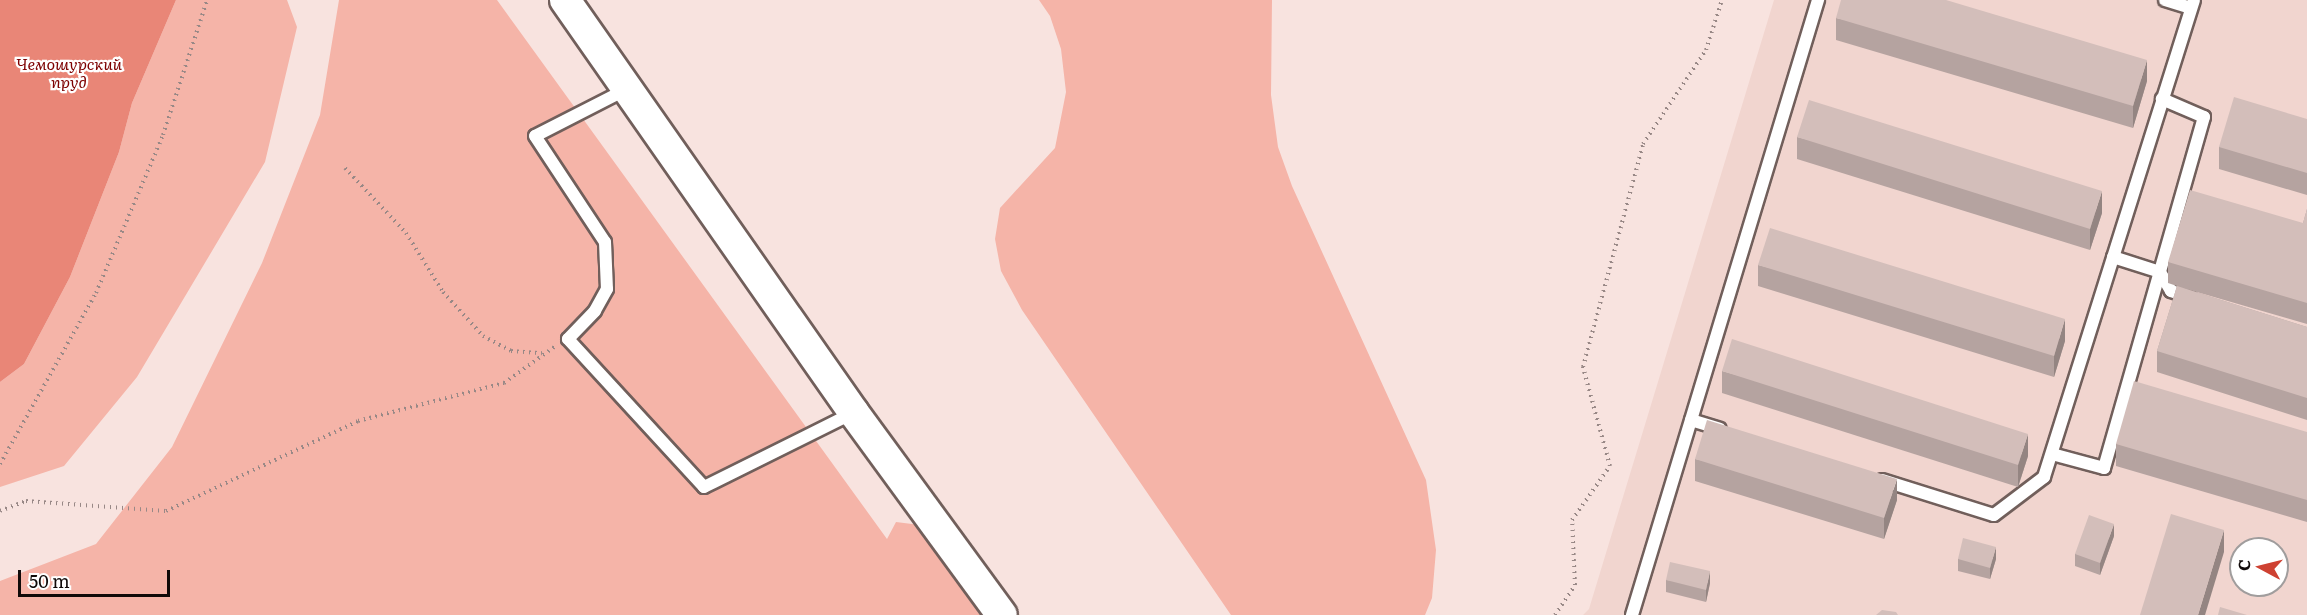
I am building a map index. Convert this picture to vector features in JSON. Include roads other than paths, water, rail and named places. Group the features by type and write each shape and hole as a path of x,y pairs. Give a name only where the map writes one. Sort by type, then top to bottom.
{"street":[{"path":"565,0 854,413 1002,615"}],"lane":[{"path":"1632,615 1818,0"},
{"path":"1871,476 1994,515 2044,477 2193,4 2165,0"},
{"path":"627,89 535,136 605,242 607,289 596,311 568,339 704,487 854,413"},
{"path":"2052,454 2104,468 2134,383 2160,272 2204,117 2162,99"},
{"path":"2113,258 2160,272 2171,291 2205,302"},
{"path":"1691,420 1736,434"}],"water":[{"name":"Чемошурский пруд","path":"0,0 176,0 132,103 119,152 70,277 24,364 0,382"}]}
